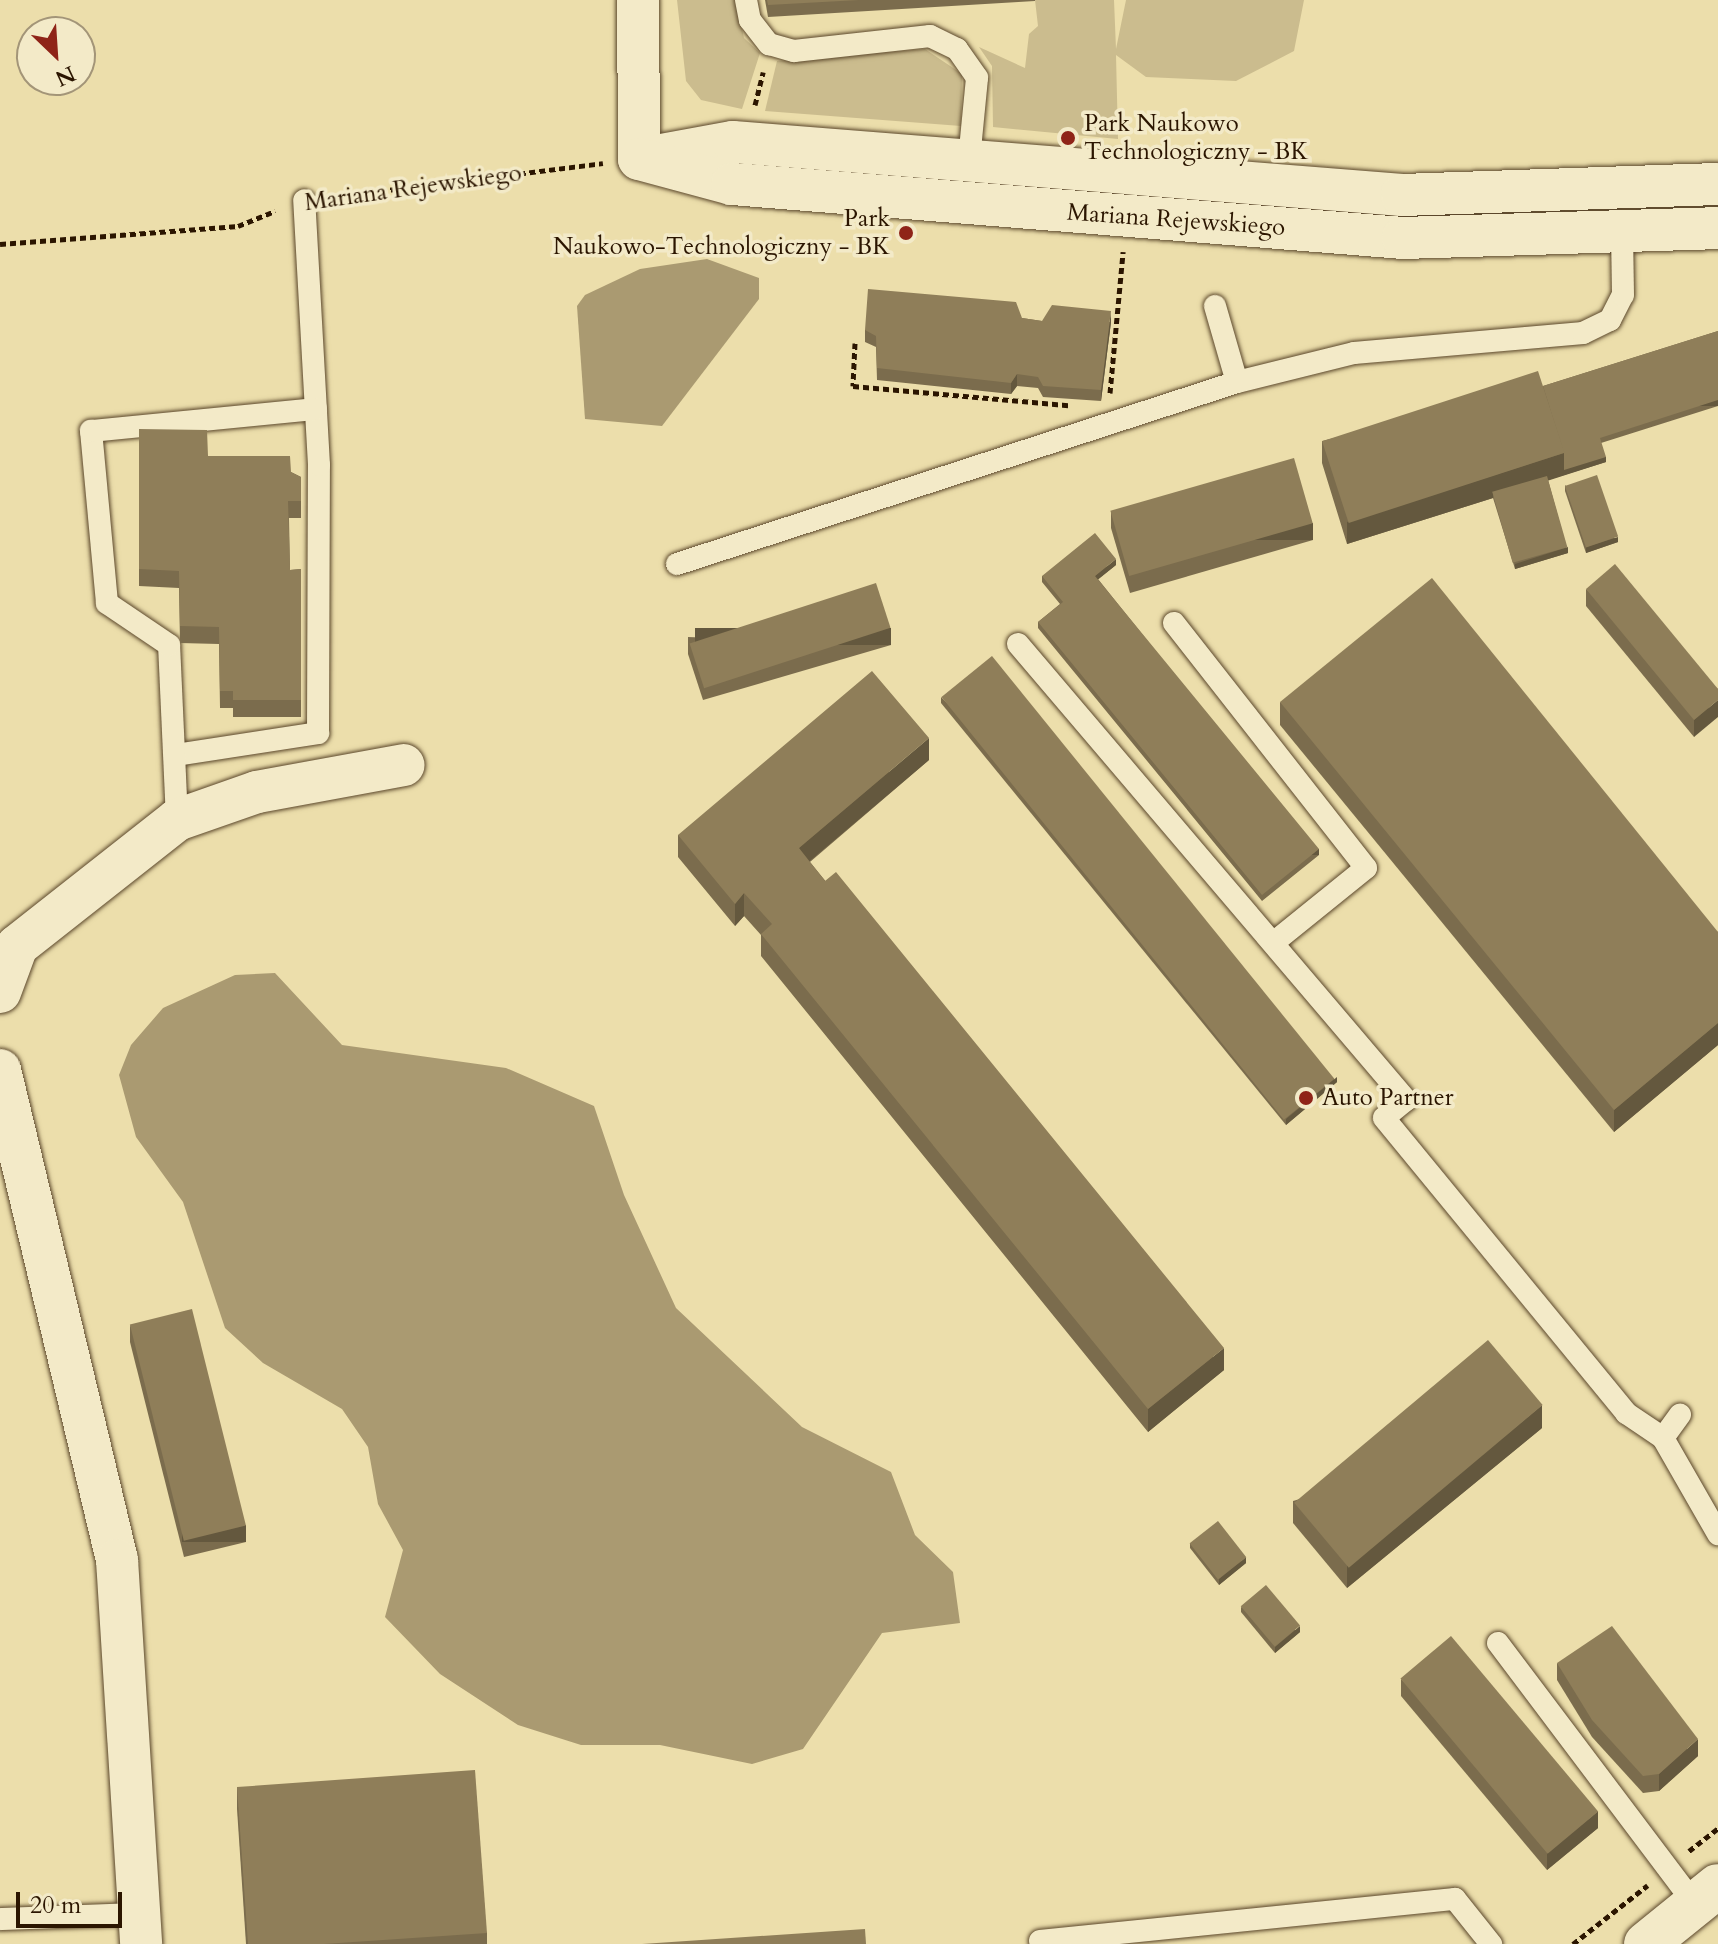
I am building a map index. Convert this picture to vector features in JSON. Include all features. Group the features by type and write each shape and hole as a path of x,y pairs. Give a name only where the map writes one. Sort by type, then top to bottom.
{"street":[{"path":"638,0 639,159"},
{"name":"Mariana Rejewskiego","path":"639,159 733,142 1402,195 1718,184"},
{"name":"Mariana Rejewskiego","path":"639,159 732,184 1403,238 1718,228"},
{"path":"0,992 17,946 177,820 257,792 404,765"},
{"path":"0,1070 9,1154 117,1560 140,1929"},
{"path":"1646,1944 1707,1895"}],"lane":[{"path":"746,0 769,44 794,51 930,36 957,49 977,78 963,204"},
{"path":"176,755 318,733 316,409 304,200"},
{"path":"677,564 1148,415 1237,382 1354,353 1583,333 1610,320 1623,295 1622,233"},
{"path":"1215,306 1237,382"},
{"path":"177,820 169,645 107,603 91,431 316,409"},
{"path":"1174,623 1366,868 1273,943"},
{"path":"1018,644 1406,1100 1384,1118 1626,1413 1663,1438 1718,1534"},
{"path":"1663,1438 1680,1415"},
{"path":"1498,1643 1707,1895"},
{"path":"1040,1941 1455,1899 1491,1944"},
{"path":"0,1919 140,1929"}],"path":[{"path":"752,117 769,44"},
{"name":"Mariana Rejewskiego","path":"0,244 238,226 304,200 639,159"},
{"path":"1124,243 1109,409 1148,415"},
{"path":"855,343 853,386 1079,406"},
{"path":"1677,1861 1718,1828"},
{"path":"1573,1944 1659,1876"}],"shaded area":[{"path":"677,0 736,0 744,38 760,53 742,109 701,100 686,81"},
{"path":"1035,0 1114,0 1116,49 1126,0 1304,0 1294,51 1236,81 1146,77 1116,55 1118,139 993,127 992,66 979,47 1025,68 1029,34 1038,26"},
{"path":"925,49 962,74 961,126 765,111 777,61"},
{"path":"707,259 759,278 759,299 662,426 585,419 577,306 585,295 640,269"},
{"path":"275,973 342,1045 506,1068 594,1106 624,1195 676,1308 802,1427 891,1472 915,1535 953,1572 960,1623 882,1633 803,1749 752,1764 660,1745 581,1745 518,1725 440,1674 385,1617 403,1550 378,1504 368,1447 342,1409 263,1363 225,1328 183,1202 136,1137 119,1075 131,1045 163,1008 235,975"}],"building":[{"path":"767,0 859,0 768,5"},
{"path":"868,289 1016,302 1022,318 1042,321 1052,305 1111,311 1101,390 1043,386 1038,377 1017,374 1011,383 877,368 876,336 865,330"},
{"path":"1718,331 1718,400 1600,438 1606,457 1564,470 1564,453 1543,386"},
{"path":"1538,371 1565,453 1349,523 1322,441"},
{"path":"139,429 207,430 208,456 290,456 291,472 301,477 301,501 288,501 290,570 301,569 301,700 233,700 233,691 220,691 219,627 180,626 179,571 139,569"},
{"path":"1294,458 1313,523 1129,576 1110,511"},
{"path":"1597,475 1618,536 1586,548 1565,486"},
{"path":"1547,476 1567,547 1513,563 1492,492"},
{"path":"1095,533 1116,559 1095,576 1319,849 1262,895 1038,622 1063,602 1042,576"},
{"path":"1615,564 1718,689 1718,700 1694,720 1586,589"},
{"path":"1432,578 1718,932 1718,1023 1614,1110 1280,702"},
{"path":"876,583 891,628 704,688 690,644"},
{"path":"992,656 1334,1079 1284,1120 941,697"},
{"path":"872,671 929,738 799,848 825,881 836,872 1224,1348 1148,1409 761,934 772,924 744,893 735,904 678,835"},
{"path":"192,1309 246,1525 184,1541 130,1324"},
{"path":"1488,1340 1543,1405 1349,1568 1294,1503"},
{"path":"1218,1521 1246,1557 1218,1579 1190,1543"},
{"path":"1266,1585 1300,1626 1275,1647 1241,1606"},
{"path":"1612,1626 1698,1739 1659,1774 1643,1776 1592,1720 1557,1663"},
{"path":"1451,1636 1598,1811 1548,1854 1400,1678"},
{"path":"475,1770 487,1933 324,1944 248,1944 237,1787"},
{"path":"865,1929 866,1944 642,1944"}],"place":[{"name":"Park Naukowo Technologiczny - BK","path":"1068,138"},
{"name":"Park Naukowo-Technologiczny - BK","path":"906,233"},
{"name":"Auto Partner","path":"1306,1098"}]}
